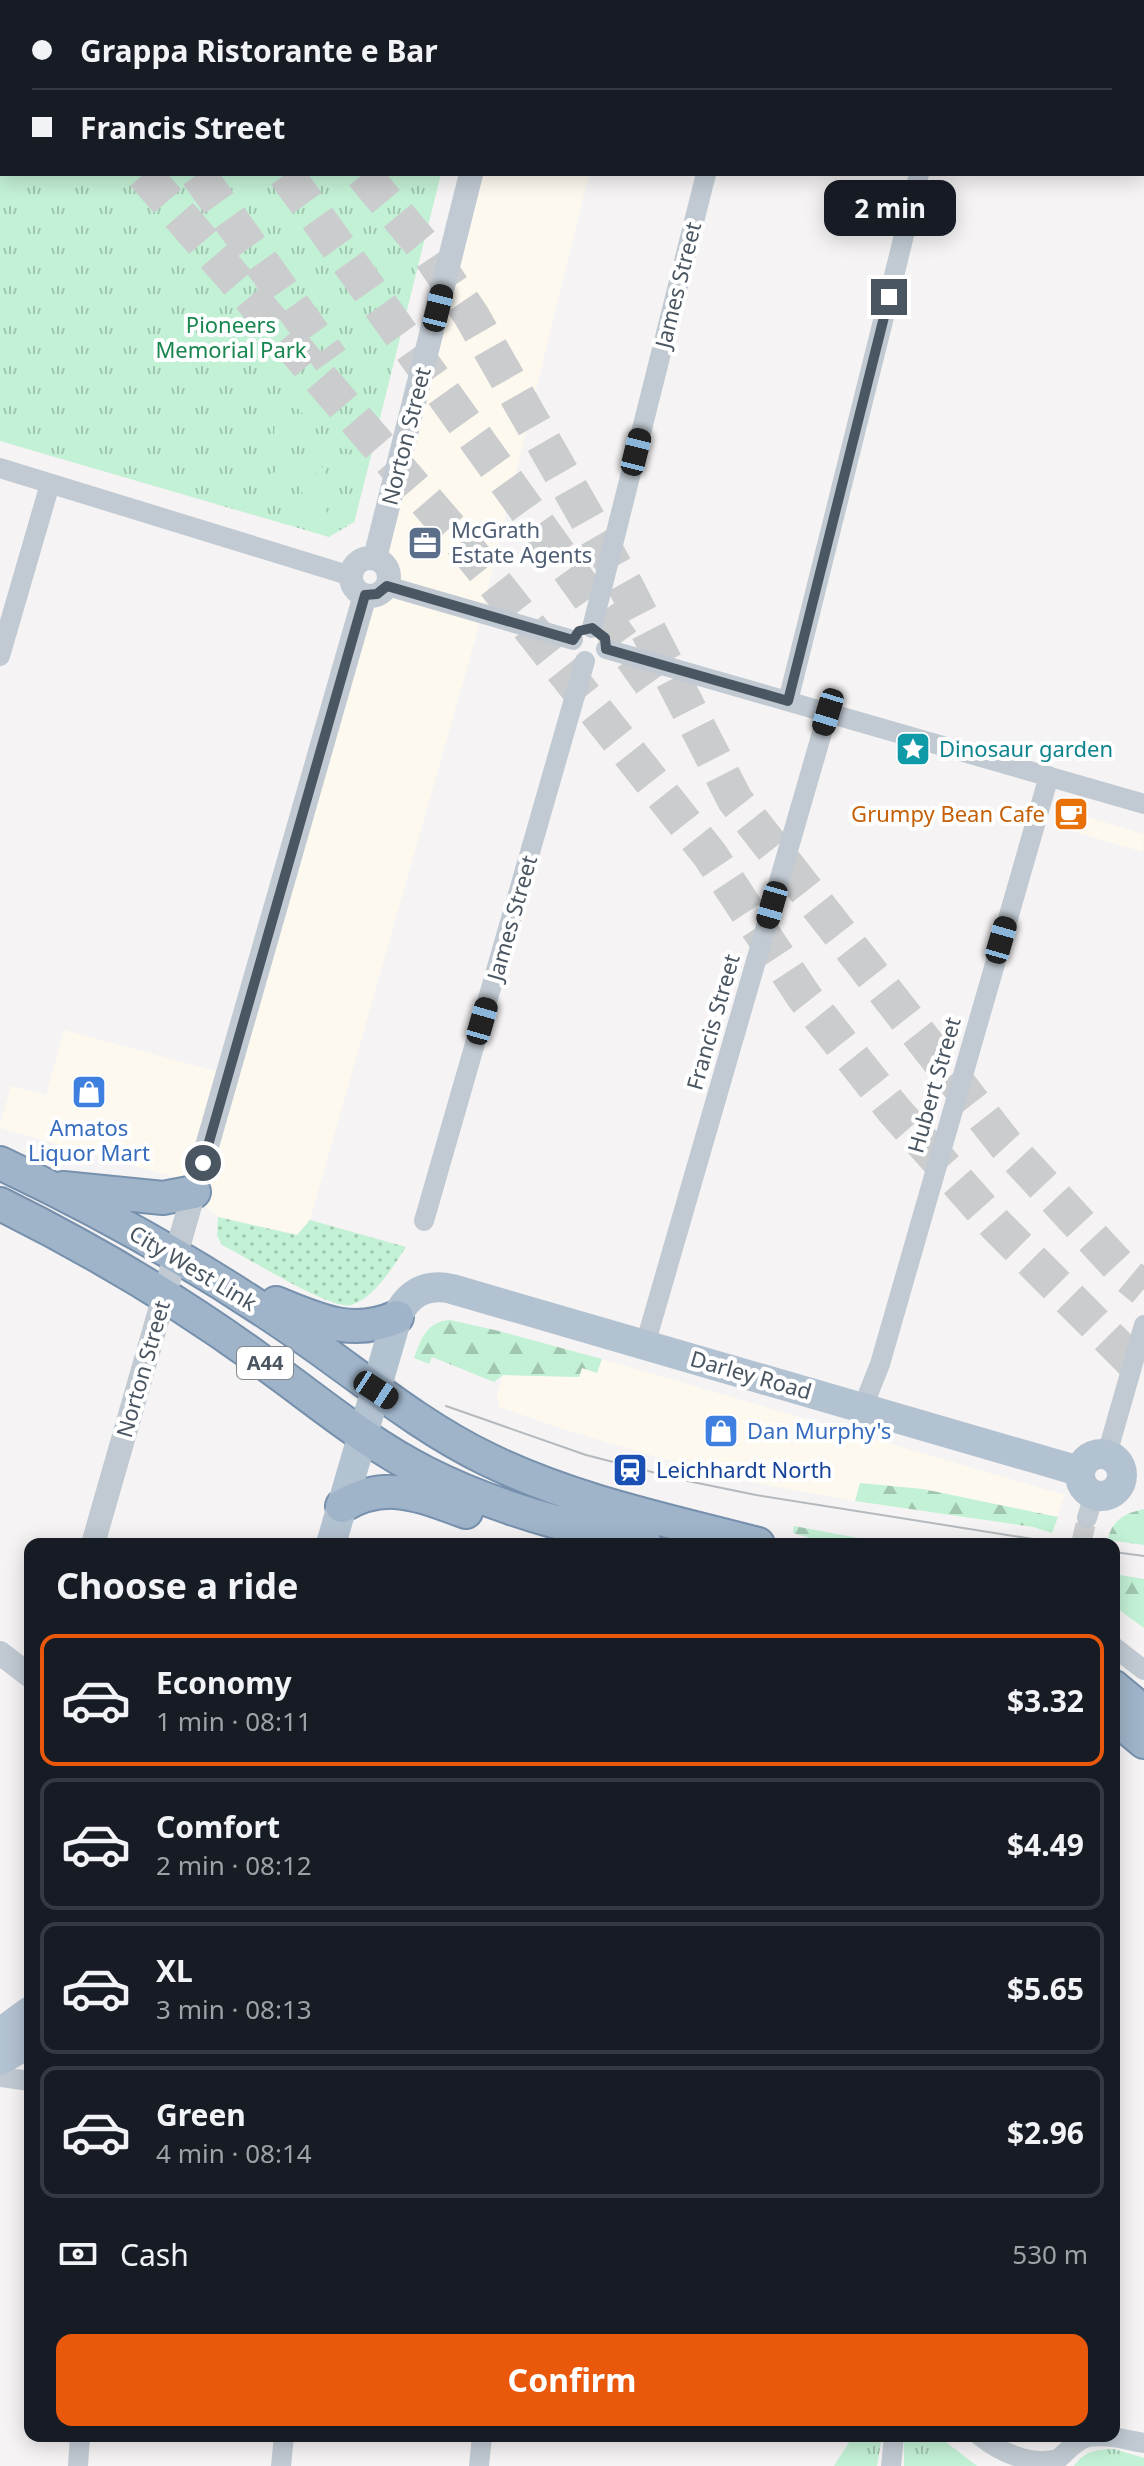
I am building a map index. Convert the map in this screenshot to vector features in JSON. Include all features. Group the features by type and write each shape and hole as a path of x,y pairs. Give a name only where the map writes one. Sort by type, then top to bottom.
{"highway":[{"name":"City West Link","path":"0,1163 211,1275 376,1390"},
{"path":"50,1187 163,1198 194,1192"},
{"name":"City West Link","path":"0,1204 67,1238 164,1297 258,1359 363,1435"},
{"path":"252,1303 275,1303 328,1323 346,1326 373,1326 397,1317"},
{"name":"A44","path":"376,1390 484,1458 551,1488 734,1538"},
{"name":"A44","path":"363,1435 425,1473 470,1493 559,1524 619,1538"},
{"path":"342,1506 367,1493 388,1490 422,1497 469,1513 513,1508"},
{"path":"1120,1692 1144,1712"},
{"path":"1120,1722 1144,1742"}],"main road":[{"name":"Darley Road","path":"397,1317 404,1303 422,1289 437,1286 452,1289 863,1407 1087,1495 1087,1458 1100,1453 1124,1470"},
{"path":"333,1538 397,1317"},
{"path":"0,2033 24,2015"},
{"path":"0,2060 24,2046"}],"street":[{"name":"Norton Street","path":"95,1538 368,586 356,564 375,558 470,176"},
{"name":"James Street","path":"592,628 705,176"},
{"path":"788,701 919,176"},
{"path":"0,468 368,586 573,640"},
{"path":"0,656 50,484"},
{"path":"592,628 605,638 606,649 601,657 585,661 576,655 573,640 579,631 592,628"},
{"path":"606,649 1144,804"},
{"name":"James Street","path":"424,1221 585,661"},
{"name":"Francis Street","path":"645,1345 828,712"},
{"name":"Hubert Street","path":"863,1407 880,1364 1049,776"},
{"path":"1124,1470 1144,1325"},
{"path":"1120,1652 1144,1670"},
{"path":"0,1653 24,1671"},
{"path":"0,2077 24,2080"},
{"path":"1120,2440 1144,2443"},
{"path":"78,2466 80,2442"},
{"path":"281,2466 283,2442"},
{"path":"479,2466 481,2442"},
{"path":"891,2466 893,2442"},
{"path":"988,2442 1025,2465 1045,2466 1077,2442"}],"shaded area":[{"path":"471,176 589,176 475,640 310,1220 297,1235 218,1217 171,1176 0,1128 11,1086 46,1095 64,1030 227,1074 372,596 382,592 389,581 389,573 383,563"},
{"path":"1066,811 1144,834 1143,852 1061,828"},
{"path":"602,1359 1065,1495 1052,1533 1033,1527 855,1501 728,1478 499,1407 497,1394 503,1375 579,1377 582,1368 597,1372"}],"green space":[{"name":"Pioneers Memorial Park","path":"0,176 440,176 354,522 329,537 0,441"},
{"path":"289,388 318,418 317,428 281,442 274,438 276,395 280,393 283,399 283,432 310,421 287,398 284,391"},
{"path":"341,440 368,446 372,452 354,522 344,523 304,449 314,444 318,460 347,509 363,452 342,448 323,451 321,443"},
{"path":"288,457 296,458 336,528 329,537 320,533 323,528 291,474 288,473 277,484 267,508 257,504 268,479"},
{"path":"218,1217 297,1235 310,1220 406,1247 368,1296 351,1305 341,1305 308,1292 222,1245 217,1235"},
{"path":"450,1320 602,1359 597,1373 582,1368 579,1377 503,1375 494,1382 432,1357 429,1364 414,1358 430,1327"},
{"path":"860,1483 923,1489 1058,1517 1052,1533 1033,1527 855,1501"},
{"path":"1144,1509 1144,1545 1109,1538 1112,1527 1120,1518"},
{"path":"794,1526 858,1538 810,1538 793,1533"},
{"path":"1120,1575 1144,1579 1144,1628 1120,1610"},
{"path":"849,2442 881,2442 877,2466 834,2466"},
{"path":"904,2442 946,2442 977,2466 904,2466"},
{"path":"1114,2449 1144,2458 1144,2466 1074,2466 1091,2452"}],"tunnel":[{"path":"146,176 465,546 710,855 805,998 893,1109 996,1225 1144,1373"},
{"path":"199,176 331,360"},
{"path":"287,176 651,683"},
{"path":"365,176 429,253 471,315 625,585 735,800 1005,1144 1126,1274 1144,1289"},
{"path":"1082,1538 1087,1518"}],"tram line":[{"path":"446,1406 586,1455 683,1480 756,1495 1026,1538"},
{"path":"1120,1553 1144,1556"}],"place":[{"name":"McGrath Estate Agents","path":"425,543"},
{"name":"Dinosaur garden","path":"913,749"},
{"name":"Grumpy Bean Cafe","path":"1071,814"},
{"name":"Amatos Liquor Mart","path":"89,1092"},
{"name":"Dan Murphy's","path":"721,1431"},
{"name":"Leichhardt North","path":"630,1470"}],"route":[{"path":"203,1163 365,595 382,592 387,586 573,640 579,631 592,628 602,633 606,649 788,701 889,297"}]}
